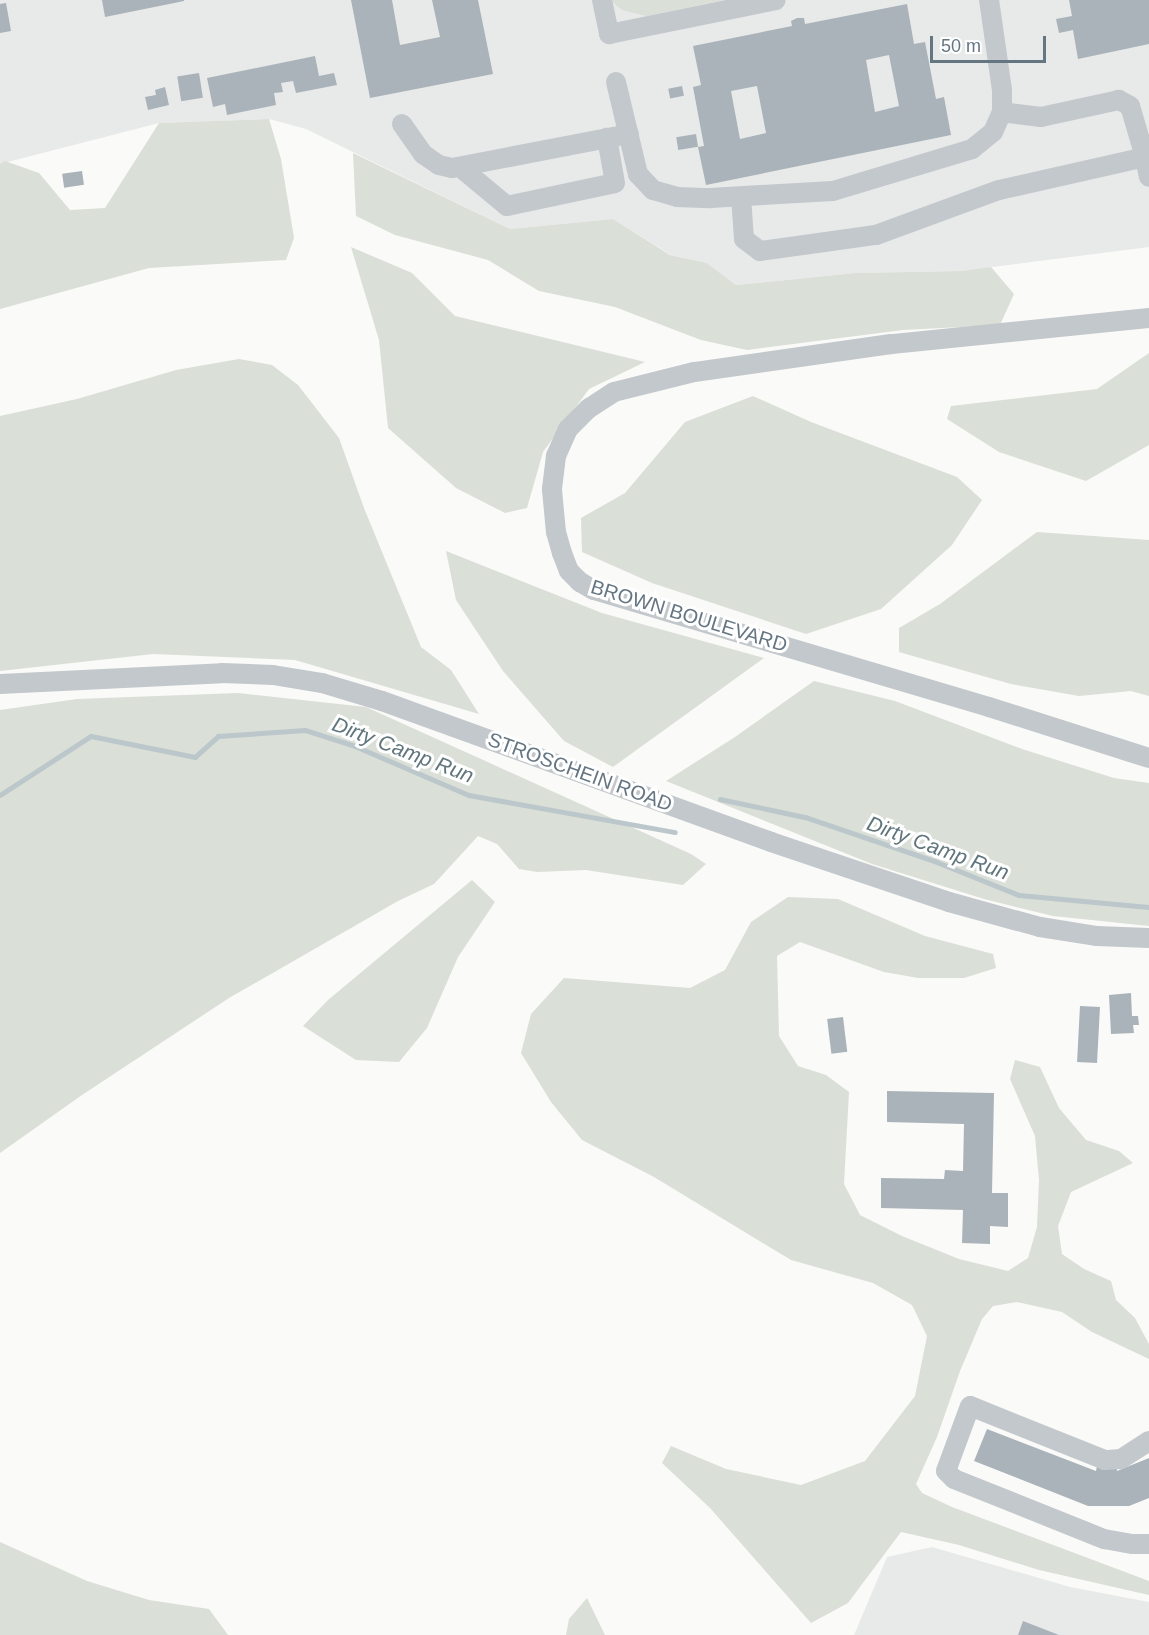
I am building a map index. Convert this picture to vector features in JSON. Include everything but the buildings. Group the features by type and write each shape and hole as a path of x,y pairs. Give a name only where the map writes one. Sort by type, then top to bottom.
{"street":[{"path":"602,0 609,34 776,0"},
{"path":"616,81 639,174 653,190 677,197 741,197 833,191 972,149 993,132 1002,112 1002,90 989,0"},
{"path":"1002,112 1041,117 1119,100 1130,106 1149,177"},
{"path":"402,124 423,154 439,165 452,168 629,134"},
{"path":"460,167 507,206 615,183 607,138"},
{"path":"741,197 744,239 760,251 876,235 999,190 1145,157"},
{"name":"BROWN BOULEVARD","path":"1149,318 891,344 694,372 614,392 589,408 568,429 556,456 552,489 556,532 569,571 580,582 594,590 989,707 1149,758"},
{"name":"STROSCHEIN ROAD","path":"0,684 222,673 273,675 314,681 393,705 782,845 970,909 1068,932 1149,938"},
{"path":"1149,1441 1121,1459 1105,1460 970,1406 946,1471 954,1479 1104,1539 1149,1544"}],"shaded area":[{"path":"0,0 1149,0 1149,247 961,271 855,273 736,285 707,263 671,255 613,219 510,229 306,129 269,119 159,123 0,164"},
{"path":"610,0 724,0 646,16 622,10"},
{"path":"269,119 281,159 294,238 286,260 149,268 0,309 0,164 5,161 39,173 70,210 105,208 159,123"},
{"path":"353,153 510,229 613,219 670,255 707,263 736,285 855,273 961,271 991,267 1014,294 1000,325 903,330 747,350 701,340 615,307 539,291 488,260 395,235 356,216"},
{"path":"351,247 412,273 455,316 645,362 589,389 543,452 527,508 505,513 456,488 388,428 379,340"},
{"path":"1149,353 1149,445 1086,481 999,452 947,419 951,406 1097,389"},
{"path":"239,359 272,365 298,385 339,438 364,508 421,647 451,670 479,714 295,660 153,654 0,671 0,416 77,399 176,370"},
{"path":"753,396 811,422 957,477 982,500 952,545 881,609 806,634 652,583 582,552 581,518 625,493 685,422"},
{"path":"1037,532 1149,540 1149,696 1131,691 1079,696 1011,684 899,652 899,628 940,604"},
{"path":"446,551 602,613 764,658 613,767 564,741 503,671 456,600"},
{"path":"814,681 895,701 1022,749 1114,778 1149,783 1149,926 1053,916 984,899 872,864 666,781 735,737"},
{"path":"238,693 366,707 691,854 706,864 683,885 586,870 537,872 519,869 497,844 478,836 434,884 398,901 229,998 82,1095 0,1153 0,710 77,699"},
{"path":"472,880 495,902 458,957 427,1028 399,1062 356,1060 303,1026 328,1000"},
{"path":"788,897 838,899 925,936 993,954 996,968 964,978 918,978 884,972 800,942 777,956 779,1036 798,1066 826,1075 849,1092 844,1184 860,1215 902,1236 959,1259 1008,1271 1028,1258 1037,1227 1039,1180 1035,1136 1010,1079 1015,1060 1040,1067 1059,1108 1086,1140 1119,1151 1133,1163 1071,1192 1058,1226 1062,1254 1084,1269 1111,1281 1116,1300 1135,1318 1149,1344 1149,1359 1092,1332 1062,1312 1017,1302 993,1306 982,1319 960,1371 937,1437 916,1484 922,1493 952,1507 1149,1581 1149,1595 1039,1570 959,1545 901,1532 848,1603 811,1623 710,1508 662,1463 671,1446 726,1469 801,1485 865,1461 915,1396 927,1336 912,1305 873,1283 791,1260 654,1177 582,1140 551,1102 521,1053 531,1014 564,978 690,988 725,970 751,922"},
{"path":"0,1542 87,1581 149,1600 209,1609 228,1635 0,1635"},
{"path":"932,1547 1070,1587 1149,1602 1149,1635 854,1635 887,1557"},
{"path":"587,1598 605,1635 566,1635 569,1619"}],"waterway":[{"name":"Dirty Camp Run","path":"0,795 91,736 195,757 218,736 305,730 355,746 469,795 675,832"},
{"name":"Dirty Camp Run","path":"720,799 805,817 937,862 1019,895 1149,907"}]}
